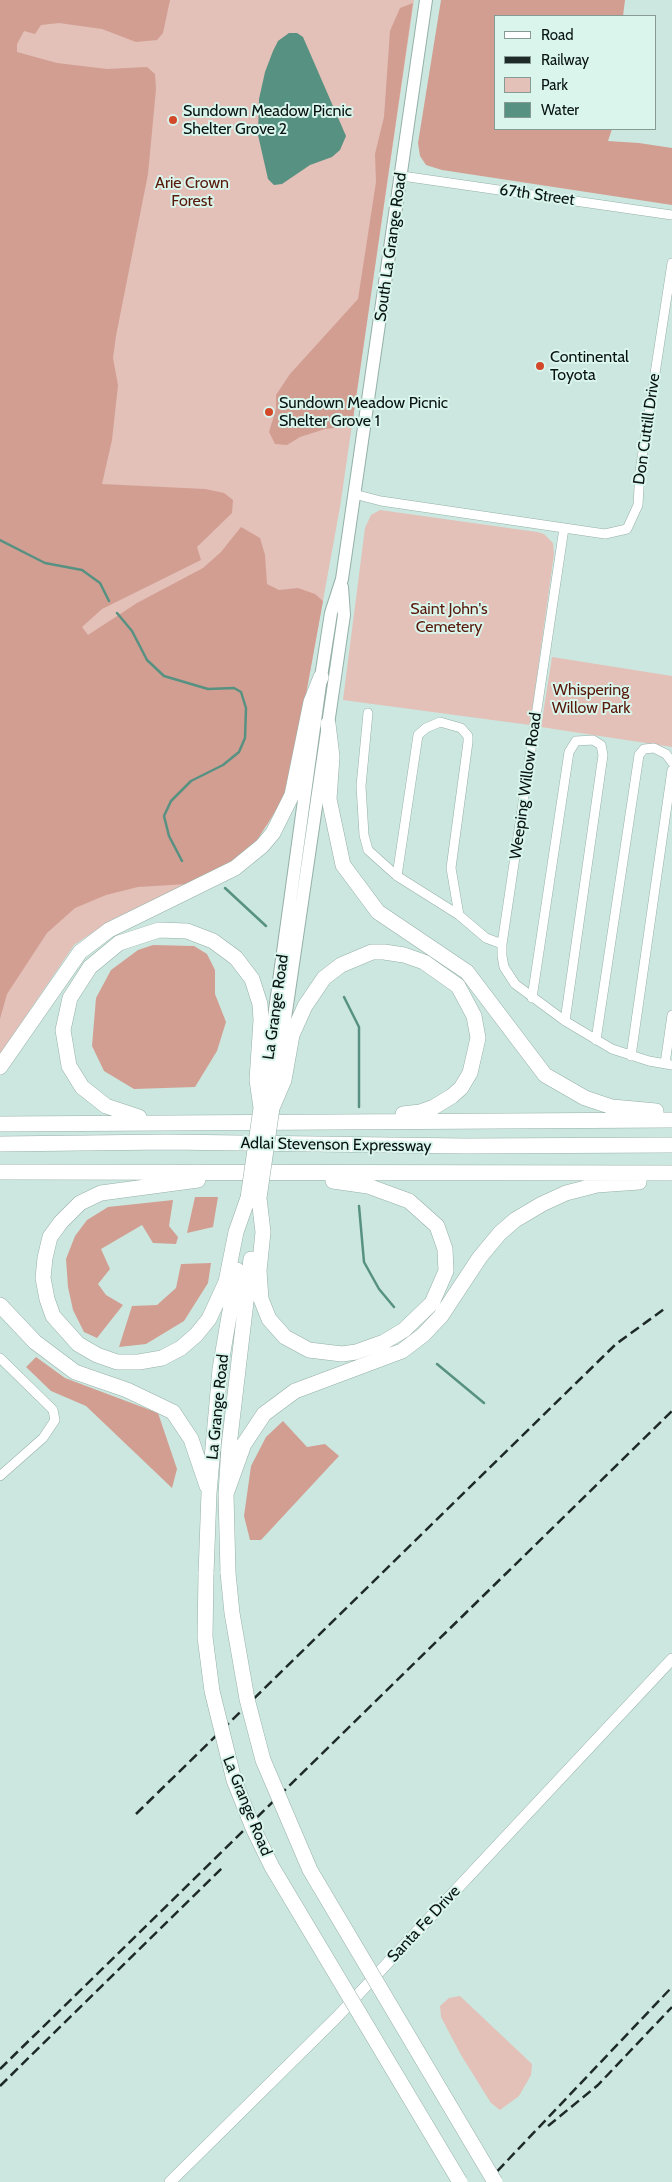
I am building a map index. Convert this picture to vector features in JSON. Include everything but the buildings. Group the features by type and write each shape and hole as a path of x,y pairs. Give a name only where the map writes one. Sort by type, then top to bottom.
{"highway":[{"path":"0,1068 80,952 109,930 235,868 262,846 273,833 292,795 311,702 321,677"},
{"path":"328,724 332,757 330,799 343,865 378,912 467,972 545,1075 585,1098 612,1107 672,1111"},
{"path":"196,1123 141,1118 115,1110 87,1092 72,1072 63,1039 70,998 83,976 110,950 140,935 169,930 196,933 229,951 252,979 260,1004 271,1080 266,1108"},
{"path":"266,1108 271,1080 305,1006 324,978 341,965 372,952 404,955 424,962 458,986 472,1010 478,1038 470,1073 456,1092 443,1102 420,1112 314,1123"},
{"name":"La Grange Road","path":"266,1108 249,1232 226,1494 228,1573 232,1613 247,1698 263,1760 310,1870 495,2182"},
{"path":"0,1124 672,1120"},
{"name":"Adlai Stevenson Expressway","path":"0,1144 167,1142 465,1146 672,1145"},
{"name":"Adlai Stevenson Expressway","path":"0,1172 226,1172 292,1174 672,1173"},
{"path":"226,1172 188,1182 136,1187 102,1193 80,1203 61,1222 50,1237 44,1258 43,1278 53,1316 78,1344 97,1355 117,1362 139,1362 162,1358 181,1348 196,1335 209,1319 249,1232"},
{"path":"249,1232 259,1271 261,1300 269,1319 285,1337 308,1350 342,1354 356,1352 384,1342 404,1330 419,1317 438,1294 446,1271 445,1249 437,1226 421,1209 391,1193 368,1186 292,1174"},
{"path":"226,1494 244,1444 264,1414 295,1391 402,1351 423,1335 441,1316 480,1257 500,1233 516,1220 542,1204 566,1193 597,1185 672,1179"},
{"name":"La Grange Road","path":"249,1232 220,1369 209,1493 205,1637 212,1691 222,1740 234,1780 253,1828 272,1867 460,2182"},
{"path":"0,1305 35,1342 75,1372 127,1390 173,1412 191,1439 209,1493"}],"main road":[{"name":"South La Grange Road","path":"354,494 402,176 426,0"},
{"name":"La Grange Road","path":"271,1080 321,677 331,613 342,579 354,494"},
{"name":"La Grange Road","path":"271,1080 344,615 342,579"}],"street":[{"name":"67th Street","path":"402,176 672,215"},
{"name":"Don Cuttill Drive","path":"564,528 605,534 627,529 638,505 640,471 672,263"},
{"path":"354,494 381,501 564,528"},
{"name":"Weeping Willow Road","path":"564,528 502,944 504,966 515,984 532,998 596,1040 630,1056 668,1064"},
{"path":"368,713 361,786 364,835 368,850 397,876 459,915 486,938 502,944"},
{"path":"397,876 418,735 426,728 440,722 461,728 468,736 468,742 452,868 459,915"},
{"path":"532,998 569,752 576,741 590,739 601,745 604,755 565,1021"},
{"path":"596,1040 639,755 644,749 654,748 666,754 672,762"},
{"path":"630,1056 672,770"},
{"path":"668,1064 672,1015"},
{"path":"0,1358 53,1410 55,1420 44,1438 0,1476"},
{"name":"Santa Fe Drive","path":"170,2182 337,2017 672,1659"}],"green space":[{"name":"Arie Crown Forest","path":"0,0 414,0 340,507 298,738 268,824 226,865 111,920 74,945 0,1054"},
{"name":"Saint John's Cemetery","path":"380,510 537,532 544,534 553,543 554,554 530,725 343,700 365,528 371,515"},
{"name":"Whispering Willow Park","path":"552,657 672,676 672,747 541,727"},
{"path":"460,1996 532,2064 531,2075 519,2096 500,2110 491,2103 461,2055 441,2017 440,2006 449,1998"}],"shaded area":[{"path":"0,0 170,0 163,33 157,40 136,42 102,29 59,23 41,25 35,34 24,31 17,44 17,52 57,63 107,69 147,67 155,74 156,89 148,174 116,336 113,358 118,385 112,440 102,484 205,489 224,493 233,500 232,513 197,547 201,560 102,609 82,627 88,635 137,603 203,568 221,552 241,527 260,538 265,555 267,584 279,590 298,588 315,594 323,601 298,738 284,798 252,848 226,865 187,884 138,887 106,895 75,908 47,933 7,994 0,1019"},
{"path":"441,0 625,0 623,15 494,15 494,130 612,130 608,141 672,148 672,205 442,170 426,165 420,156 418,143"},
{"path":"413,3 352,426 325,429 300,437 287,445 275,444 269,432 276,409 276,395 290,374 358,299 376,182 375,154 384,117 390,31 400,8"},
{"path":"153,945 194,946 207,954 215,970 215,994 226,1022 217,1051 195,1087 134,1089 104,1071 92,1046 96,998 111,970 138,950"},
{"path":"195,1197 218,1197 213,1227 187,1233"},
{"path":"173,1200 169,1226 178,1237 176,1244 153,1243 142,1225 101,1249 110,1269 98,1284 106,1295 123,1305 97,1338 84,1332 73,1310 68,1287 66,1259 75,1236 87,1220 108,1207"},
{"path":"211,1263 208,1283 184,1321 146,1344 119,1347 132,1306 157,1305 176,1288 181,1264"},
{"path":"36,1357 65,1378 158,1413 177,1469 172,1488 86,1406 51,1391 26,1367"},
{"path":"283,1421 307,1447 325,1444 339,1456 261,1540 250,1540 244,1516 251,1466 266,1437"}],"water":[{"path":"289,33 297,33 303,37 346,136 340,150 332,157 310,165 282,184 274,185 268,179 258,135 259,99 265,72 273,51 278,41"}],"waterway":[{"path":"0,540 45,563 82,570 100,583 109,601"},
{"path":"117,613 132,631 147,660 164,676 208,689 234,688 241,692 246,708 245,738 239,752 223,765 191,781 171,801 164,816 169,836 182,861"},
{"path":"225,888 266,926"},
{"path":"344,997 359,1027 359,1107"},
{"path":"359,1206 364,1262 379,1289 394,1307"},
{"path":"437,1364 484,1403"}],"railway":[{"path":"136,1814 616,1344 667,1307"},
{"path":"0,2069 672,1411"},
{"path":"0,2086 224,1866"},
{"path":"487,2182 672,1987"},
{"path":"548,2126 598,2085 672,2007"}],"place":[{"name":"Sundown Meadow Picnic Shelter Grove 2","path":"173,120"},
{"name":"Continental Toyota","path":"540,366"},
{"name":"Sundown Meadow Picnic Shelter Grove 1","path":"269,412"}]}
